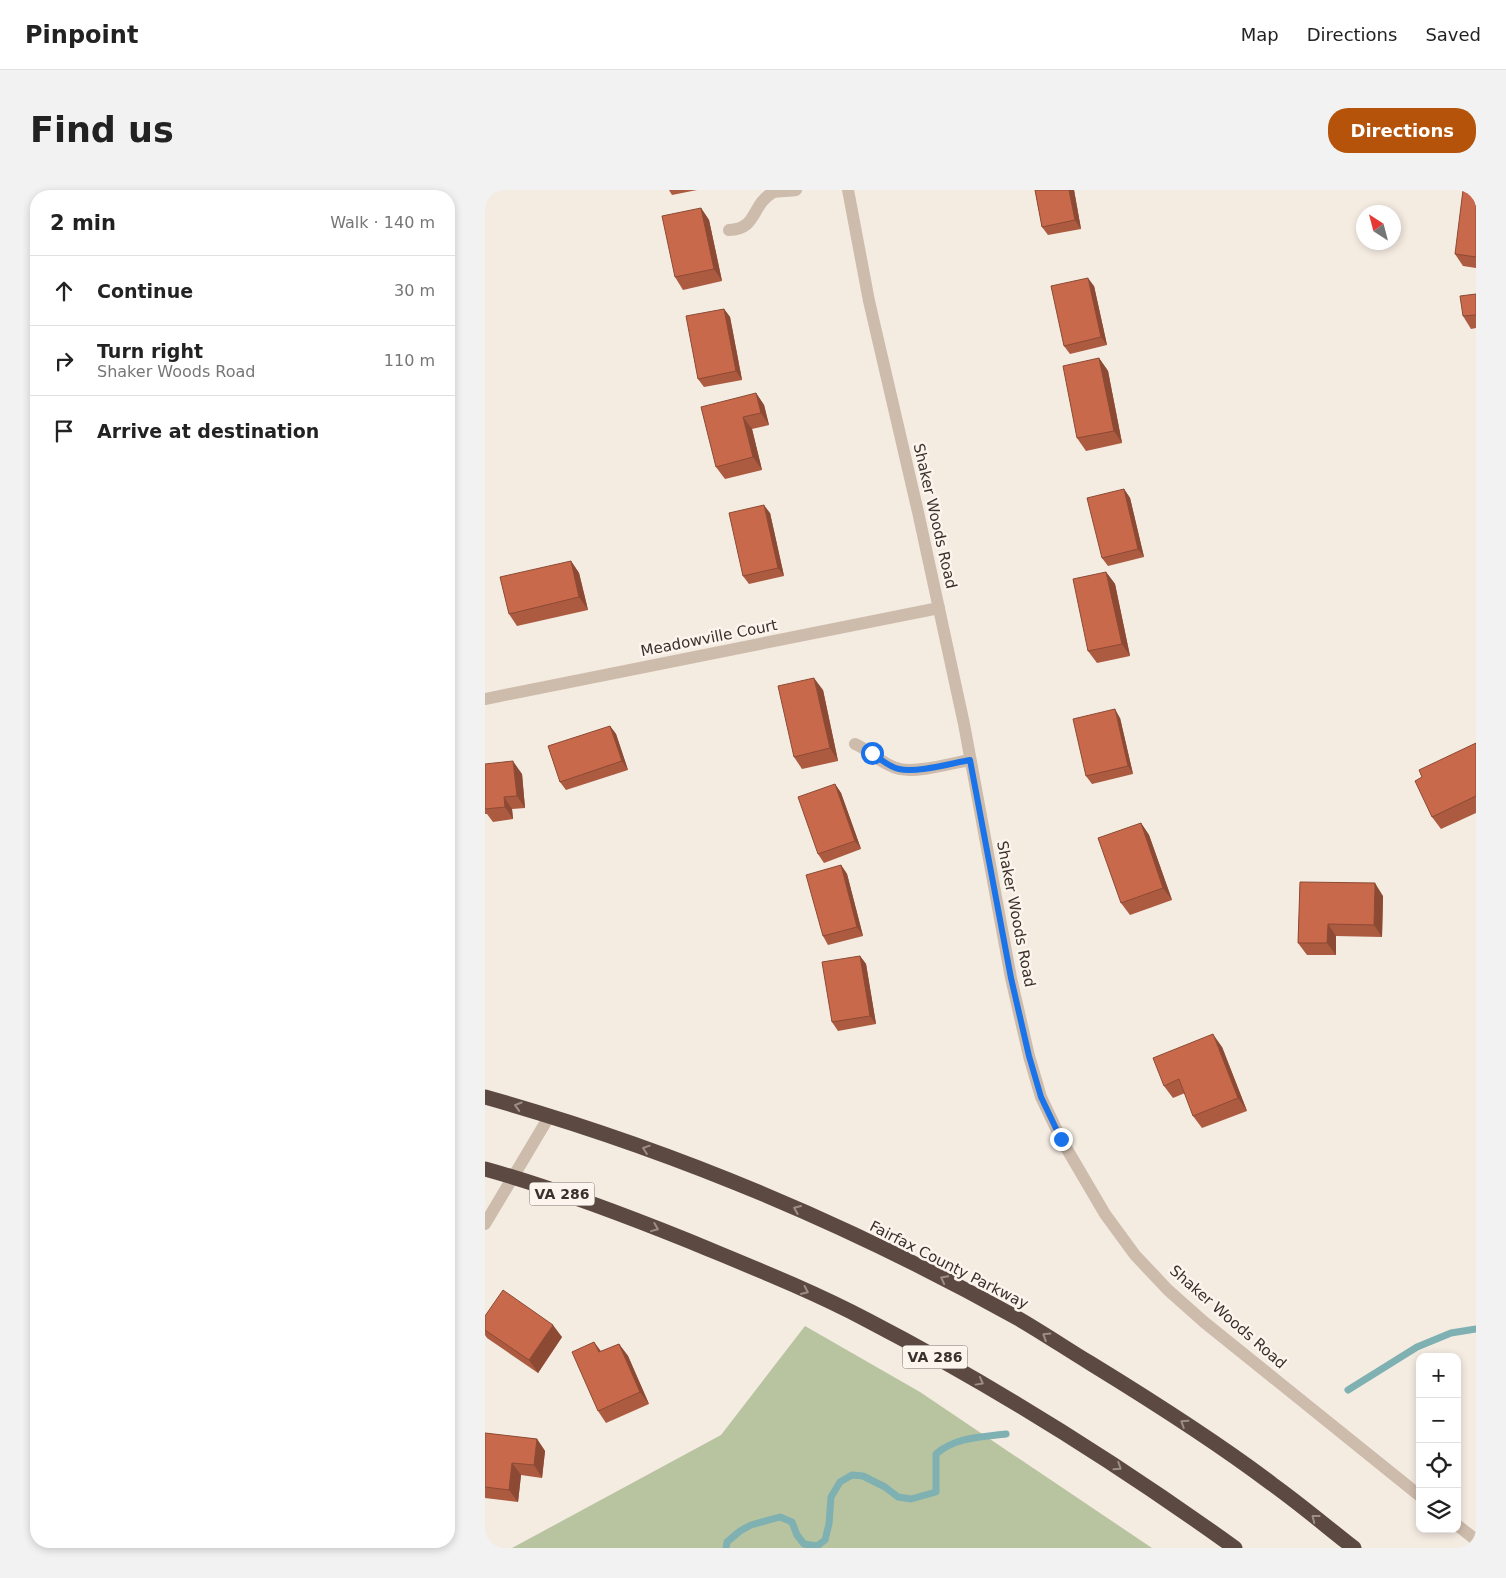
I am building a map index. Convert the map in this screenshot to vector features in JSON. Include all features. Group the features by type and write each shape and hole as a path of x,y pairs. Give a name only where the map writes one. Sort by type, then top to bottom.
{"highway":[{"name":"Fairfax County Parkway","path":"485,1097 550,1115 687,1164 803,1212 946,1280 1021,1320 1186,1425 1271,1483 1354,1548"},
{"name":"VA 286","path":"485,1169 513,1177 651,1226 758,1270 866,1319 983,1383 1065,1432 1165,1498 1235,1548"}],"street":[{"path":"729,230 746,226 753,218 760,201 773,191 796,190"},
{"name":"Shaker Woods Road","path":"848,190 869,301 939,608 1011,978 1041,1097 1061,1139 1105,1214 1135,1255 1168,1290 1211,1328 1416,1493"},
{"name":"Meadowville Court","path":"485,700 939,608"},
{"path":"855,744 885,763 900,769 922,769 970,760"},
{"path":"485,1224 550,1115"},
{"path":"1461,1529 1476,1540"}],"green space":[{"path":"805,1326 920,1392 1152,1548 512,1548 721,1435"}],"building":[{"path":"1035,190 1069,190 1075,220 1042,227"},
{"path":"1463,190 1476,190 1476,257 1455,254"},
{"path":"701,208 714,269 675,277 662,216"},
{"path":"1088,278 1101,337 1064,346 1051,286"},
{"path":"1476,294 1476,315 1463,316 1460,296"},
{"path":"724,309 736,371 698,379 686,316"},
{"path":"1099,358 1114,431 1077,438 1063,366"},
{"path":"756,393 761,413 743,417 753,457 716,467 701,407"},
{"path":"1124,489 1138,549 1102,558 1087,498"},
{"path":"764,505 778,568 743,576 729,513"},
{"path":"571,561 579,597 509,614 500,577"},
{"path":"1106,572 1122,644 1088,651 1073,579"},
{"path":"814,678 830,748 794,757 778,686"},
{"path":"1115,709 1128,766 1086,776 1073,719"},
{"path":"610,726 622,761 560,782 548,746"},
{"path":"1476,743 1476,796 1432,817 1415,781 1422,777 1419,770"},
{"path":"513,761 517,796 504,797 505,807 485,809 485,764"},
{"path":"835,784 855,841 818,854 798,797"},
{"path":"1141,823 1163,888 1121,903 1098,838"},
{"path":"841,865 857,927 823,936 806,875"},
{"path":"1300,882 1375,883 1374,925 1328,924 1327,943 1298,943"},
{"path":"860,956 870,1016 832,1022 822,962"},
{"path":"1213,1034 1238,1098 1193,1116 1179,1079 1164,1086 1153,1058"},
{"path":"503,1290 553,1325 529,1360 485,1330 485,1316"},
{"path":"594,1342 599,1352 619,1344 640,1392 598,1411 572,1352"},
{"path":"485,1433 537,1439 534,1465 512,1463 509,1490 485,1487"}],"waterway":[{"path":"1348,1390 1417,1347 1451,1333 1476,1329"},
{"path":"726,1548 727,1542 740,1531 751,1525 780,1517 792,1522 797,1535 804,1544 817,1546 825,1540 829,1524 831,1497 840,1482 852,1475 863,1476 885,1487 898,1497 911,1499 936,1492 936,1454 960,1441 1006,1434"}],"route":[{"path":"872,753 885,763 900,769 922,769 970,760 1011,978 1029,1056 1041,1097 1061,1139"}]}
